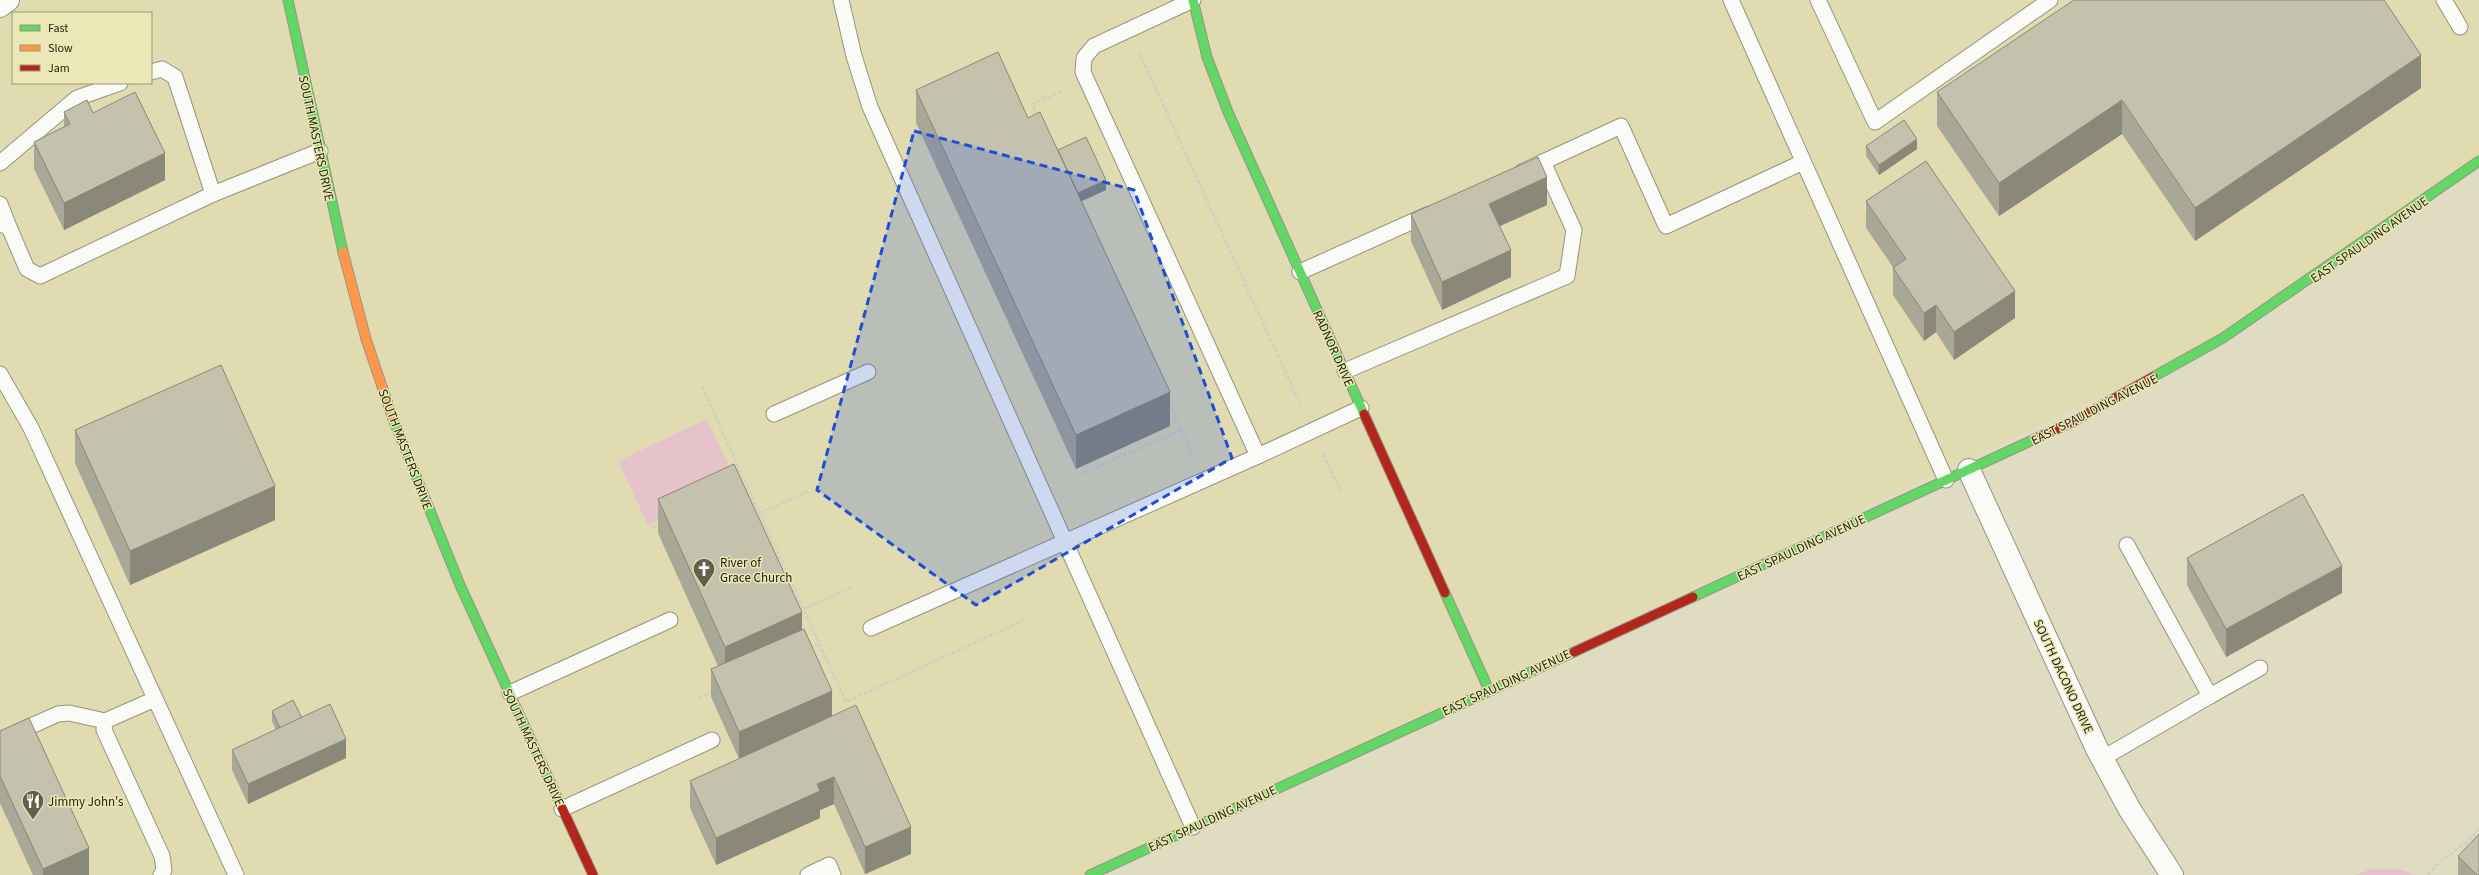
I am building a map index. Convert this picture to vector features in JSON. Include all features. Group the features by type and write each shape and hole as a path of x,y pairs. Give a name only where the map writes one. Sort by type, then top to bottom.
{"street":[{"path":"0,6 8,0"},
{"name":"SOUTH MASTERS DRIVE","path":"288,0 320,151 356,302 395,424 460,585 593,875"},
{"name":"RADNOR DRIVE","path":"1193,0 1198,31 1216,84 1489,690"},
{"name":"EAST SPAULDING AVENUE","path":"1090,875 1969,470 2120,397 2223,338 2479,161"},
{"name":"SOUTH DACONO DRIVE","path":"1969,470 2062,675 2103,758 2130,810 2172,875"}],"lane":[{"path":"840,0 854,56 870,107 1193,827"},
{"path":"1193,0 1094,46 1084,58 1083,72 1258,456"},
{"path":"1731,0 1946,480"},
{"path":"1818,0 1875,122 2050,0"},
{"path":"2444,0 2460,27"},
{"path":"152,72 162,69 175,77 213,194"},
{"path":"0,163 77,98 117,84"},
{"path":"1507,178 1620,126 1666,226 1803,162"},
{"path":"0,204 4,226 27,269 40,276 213,194 320,151"},
{"path":"1345,371 1567,276 1574,230 1543,162"},
{"path":"1300,272 1443,208"},
{"path":"774,414 868,372"},
{"path":"0,374 31,428 236,875"},
{"path":"871,628 1204,481 1361,408"},
{"path":"2127,545 2210,696"},
{"path":"510,693 670,620"},
{"path":"2103,758 2260,668"},
{"path":"0,740 58,714 76,714 105,721 155,699"},
{"path":"105,721 104,730 162,856 164,870 161,875"},
{"path":"562,809 712,740"},
{"path":"808,875 829,866 833,875"}],"path":[{"path":"1129,30 1340,490"},
{"path":"1038,118 1032,104 1087,80"},
{"path":"702,387 846,702 1024,620"},
{"path":"1168,402 1204,481"},
{"path":"1079,475 1181,430"},
{"path":"740,488 747,485"},
{"path":"760,513 809,491"},
{"path":"652,528 667,522"},
{"path":"804,609 853,587"},
{"path":"805,650 819,644"},
{"path":"699,698 720,688"},
{"path":"2428,875 2438,862 2472,839 2479,829"}],"highlighted area":[{"path":"914,131 1134,190 1232,458 976,605 817,490"}],"shaded area":[{"path":"9,0 2479,0 2479,161 2223,338 1090,875 0,875 0,6"},
{"path":"707,419 737,483 648,525 618,461"},
{"path":"2371,869 2399,870 2410,872 2415,875 2355,875"}],"building":[{"path":"2074,0 2384,0 2421,55 2195,208 2122,100 1999,183 1937,92"},
{"path":"998,52 1028,118 1040,112 1170,392 1076,435 916,90"},
{"path":"135,92 165,153 64,203 34,142 70,124 64,112 87,100 93,113"},
{"path":"1904,120 1917,139 1879,165 1866,146"},
{"path":"1086,137 1106,180 1078,193 1058,150"},
{"path":"1538,157 1547,177 1489,204 1511,250 1442,282 1411,214"},
{"path":"1926,161 2015,291 1954,332 1936,305 1924,313 1893,268 1906,259 1866,201"},
{"path":"221,365 275,486 130,551 75,430"},
{"path":"734,464 802,612 725,647 658,499"},
{"path":"2303,494 2342,566 2226,629 2187,558"},
{"path":"804,629 832,691 739,732 711,669"},
{"path":"293,700 302,718 280,728 272,711"},
{"path":"330,704 346,739 248,784 232,750"},
{"path":"856,705 911,827 865,847 834,777 817,784 820,791 716,838 690,781"},
{"path":"29,718 89,848 43,869 0,776 0,731"},
{"path":"2479,834 2479,875 2477,875 2458,856"}],"traffic: fast":[{"path":"288,0 343,252"},
{"path":"1193,0 1207,57 1228,112 1364,414"},
{"path":"2153,377 2223,338 2479,161"},
{"path":"393,419 460,585 562,808"},
{"path":"1693,597 2037,438"},
{"path":"1445,593 1489,690"},
{"path":"1090,875 1574,652"}],"traffic: slow":[{"path":"343,252 366,339 393,419"}],"traffic: jam":[{"path":"2037,438 2072,422 2153,377"},
{"path":"1364,414 1445,593"},
{"path":"1574,652 1693,597"},
{"path":"562,808 593,875"}],"place":[{"name":"River of Grace Church","path":"704,588"},
{"name":"Jimmy John's","path":"33,820"}]}
